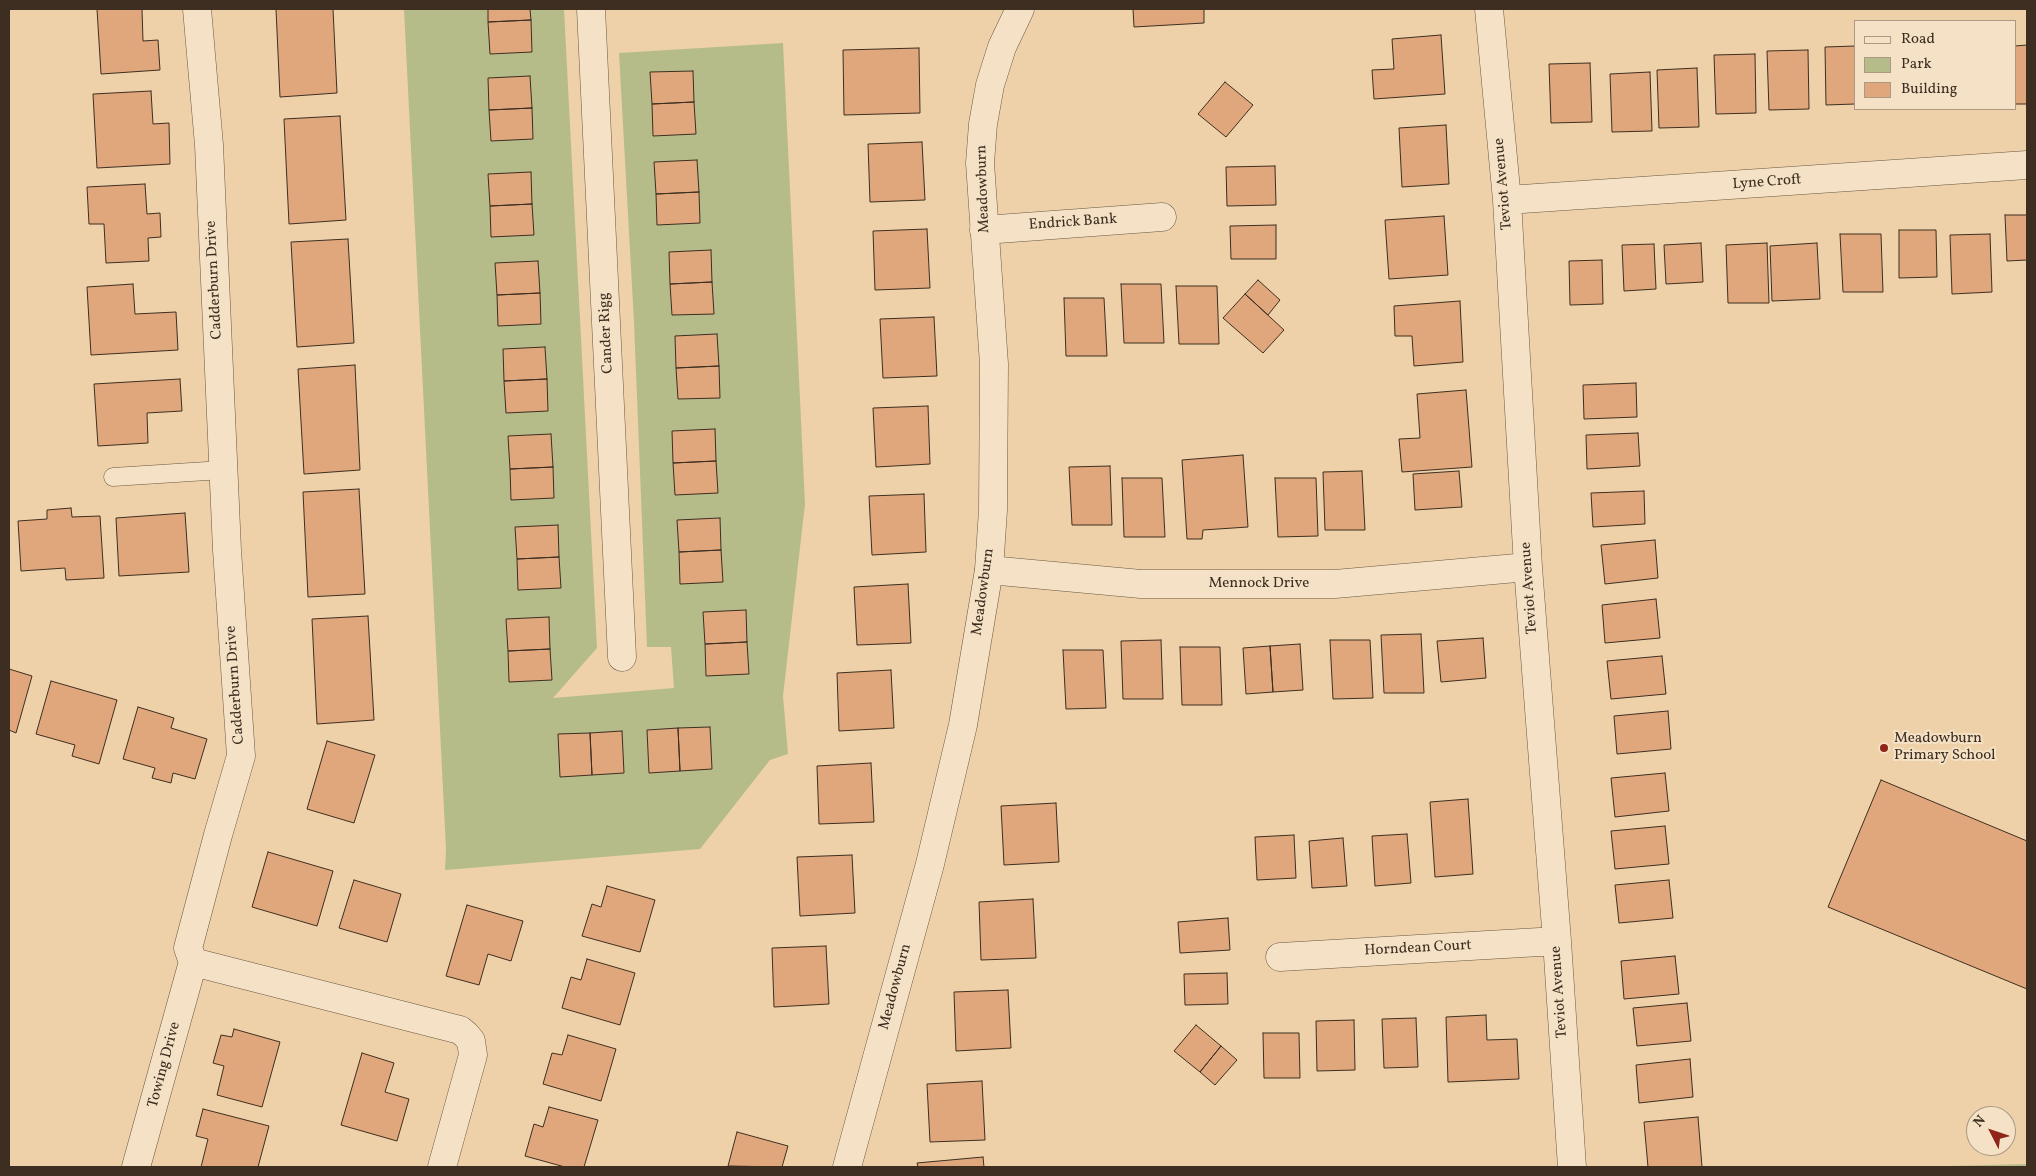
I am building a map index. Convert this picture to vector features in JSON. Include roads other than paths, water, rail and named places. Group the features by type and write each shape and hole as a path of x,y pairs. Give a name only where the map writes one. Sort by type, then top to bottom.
{"street":[{"name":"Cadderburn Drive","path":"193,962 188,948 192,930 241,756 223,470 209,145 197,9"},
{"name":"Cander Rigg","path":"591,9 622,657"},
{"name":"Meadowburn","path":"847,1167 930,864 963,725 989,570 993,510 994,364 980,163 983,124 990,85 1002,47 1020,9"},
{"name":"Teviot Avenue","path":"1489,9 1507,200 1528,567 1557,941 1572,1167"},
{"name":"Lyne Croft","path":"1507,200 2027,165"},
{"name":"Endrick Bank","path":"984,230 1162,216"},
{"name":"Mennock Drive","path":"989,570 1141,584 1335,584 1528,567"},
{"name":"Horndean Court","path":"1280,957 1557,941"},
{"name":"Towing Drive","path":"136,1167 193,962"},
{"path":"193,962 460,1030 471,1041 473,1055 442,1167"}],"lane":[{"path":"113,477 223,470"}],"place":[{"name":"Meadowburn Primary School","path":"1884,748"}]}
